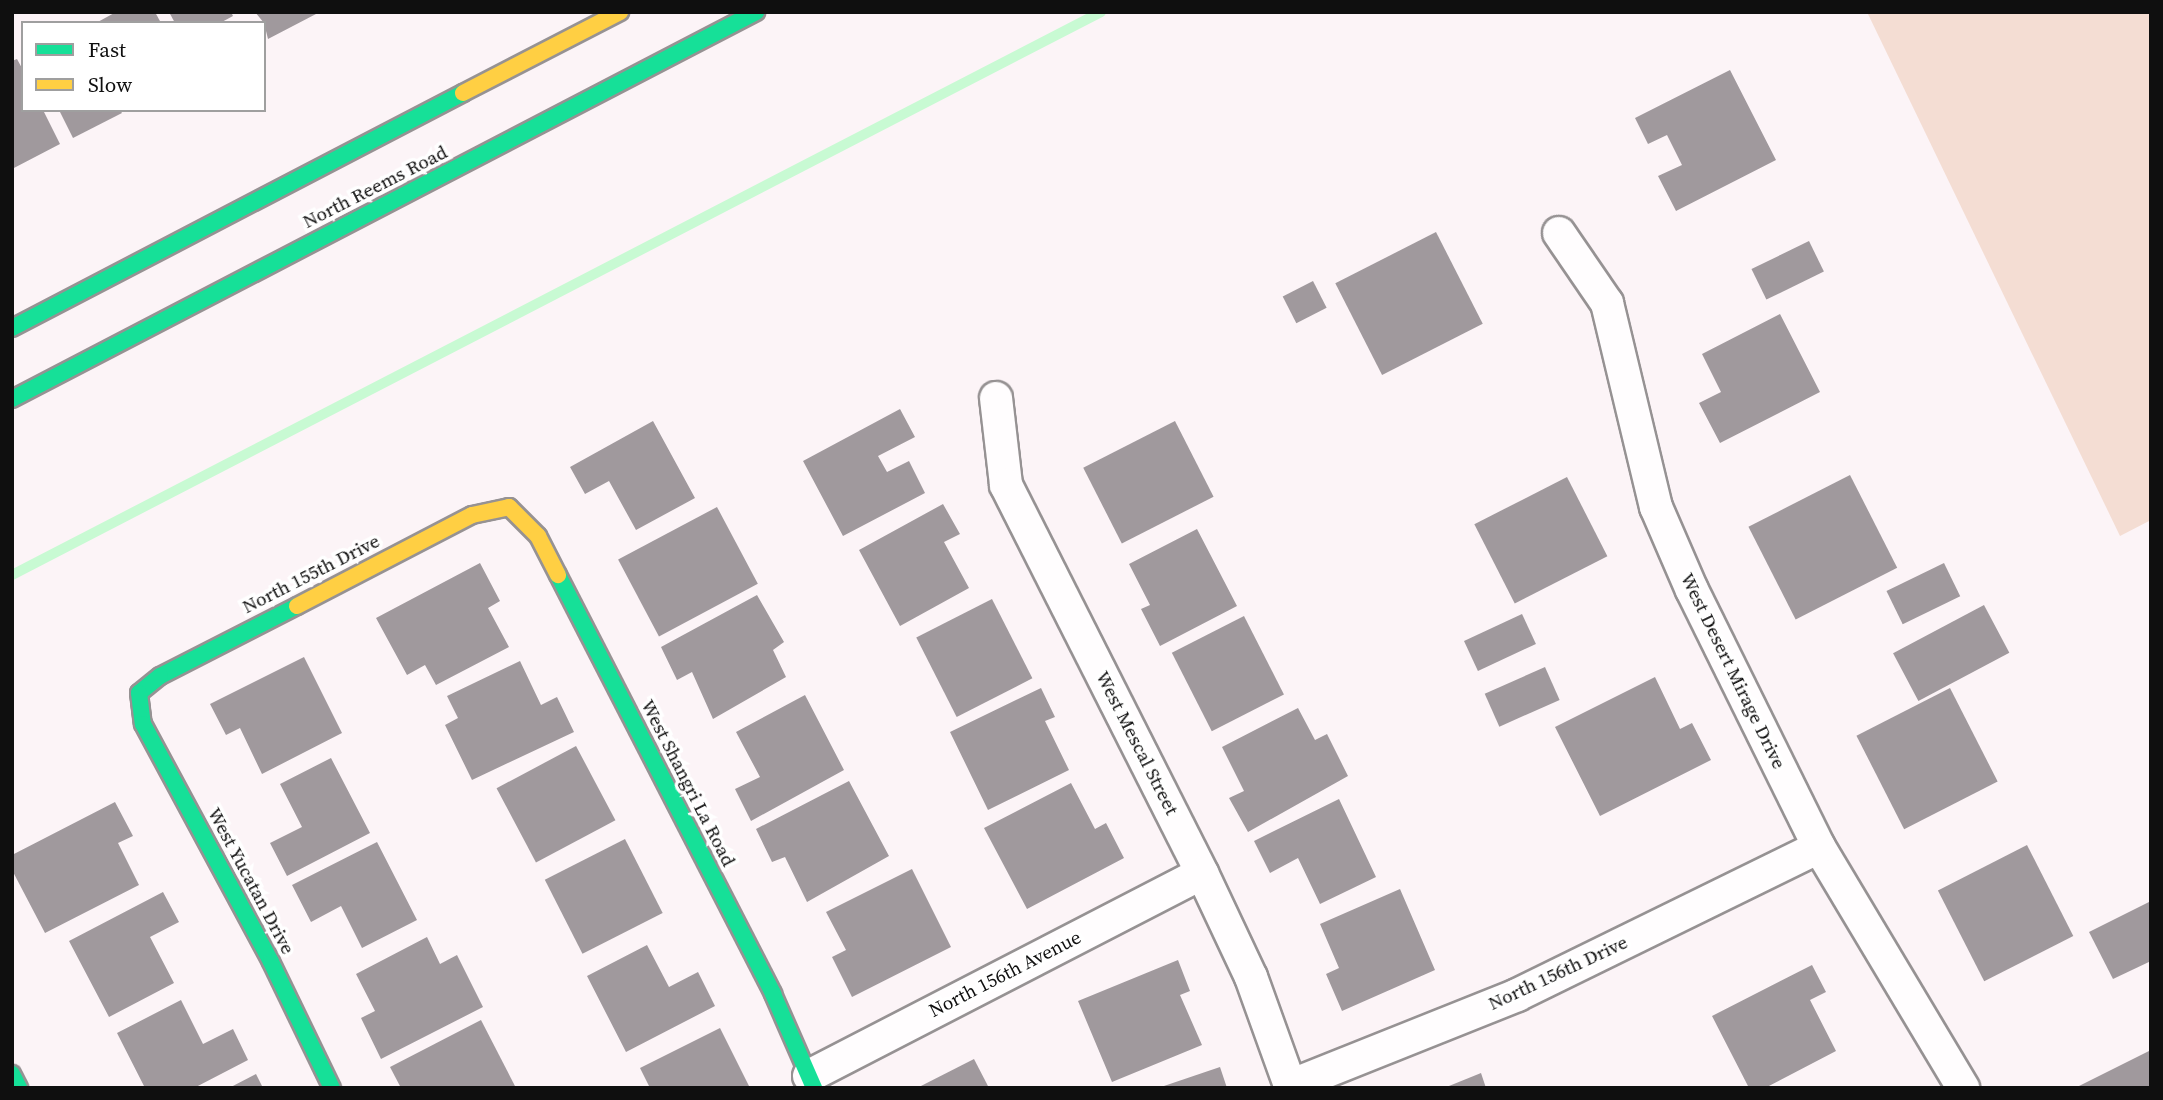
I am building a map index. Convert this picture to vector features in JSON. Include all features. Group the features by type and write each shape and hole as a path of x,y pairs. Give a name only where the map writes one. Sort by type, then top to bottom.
{"street":[{"path":"12,328 621,12"},
{"name":"North Reems Road","path":"12,399 756,12"},
{"name":"West Desert Mirage Drive","path":"1559,233 1607,303 1656,507 1819,847 1963,1088"},
{"name":"West Mescal Street","path":"996,398 1006,485 1202,873 1251,977 1290,1087"},
{"name":"North 155th Drive","path":"139,693 160,676 472,515 509,508"},
{"name":"West Shangri La Road","path":"509,508 538,536 773,994 811,1082"},
{"name":"West Yucatan Drive","path":"139,693 143,724 271,962 332,1088"},
{"name":"North 156th Drive","path":"1290,1087 1517,995 1819,847"},
{"name":"North 156th Avenue","path":"811,1082 1202,873"},
{"path":"12,1074 19,1088"}],"shaded area":[{"path":"1867,12 2151,12 2151,520 2120,536"}],"building":[{"path":"116,12 155,12 160,21 100,21"},
{"path":"169,12 231,12 233,16 224,21 174,21"},
{"path":"255,12 316,14 268,39 266,21 262,21"},
{"path":"17,59 21,66 21,112 44,112 60,144 12,169 12,61"},
{"path":"1730,70 1776,160 1676,211 1658,176 1682,165 1667,135 1648,144 1635,118"},
{"path":"60,112 122,113 73,138"},
{"path":"1436,232 1483,324 1382,375 1335,283"},
{"path":"1809,241 1824,272 1766,300 1751,269"},
{"path":"1313,281 1327,308 1296,323 1283,296"},
{"path":"1780,314 1820,392 1720,443 1699,403 1721,392 1702,354"},
{"path":"900,409 915,437 878,456 887,472 909,461 925,493 843,536 803,461"},
{"path":"653,421 695,498 636,530 609,481 585,494 570,467"},
{"path":"1175,421 1214,497 1122,543 1083,468"},
{"path":"1850,475 1897,568 1796,619 1748,527"},
{"path":"1567,477 1607,556 1515,604 1474,524"},
{"path":"943,504 960,534 944,542 969,588 900,626 859,550"},
{"path":"717,507 758,584 659,636 618,560"},
{"path":"1197,529 1237,606 1160,646 1141,609 1150,605 1129,564"},
{"path":"480,563 500,601 488,608 509,647 436,685 425,665 407,675 376,618"},
{"path":"1944,563 1960,596 1903,624 1886,591"},
{"path":"757,595 784,642 773,650 786,677 713,719 692,672 677,680 661,647"},
{"path":"992,599 1032,678 957,717 916,638"},
{"path":"1984,605 2009,653 1918,701 1893,653"},
{"path":"1522,614 1536,644 1478,671 1464,641"},
{"path":"1244,616 1284,694 1212,731 1172,653"},
{"path":"304,657 342,733 262,774 240,728 226,735 210,704"},
{"path":"520,661 541,705 557,697 574,732 472,780 445,725 458,718 447,696"},
{"path":"1545,667 1560,700 1499,727 1485,694"},
{"path":"1655,677 1680,729 1692,723 1711,760 1600,816 1555,727"},
{"path":"1041,688 1055,717 1045,721 1069,770 988,810 950,732"},
{"path":"1950,688 1998,782 1904,829 1856,736"},
{"path":"805,695 844,770 751,821 735,789 760,777 736,732"},
{"path":"1298,708 1315,740 1327,734 1348,776 1248,832 1229,798 1244,791 1222,747"},
{"path":"576,746 615,820 536,862 497,788"},
{"path":"331,758 370,833 287,876 270,843 302,827 280,784"},
{"path":"849,781 889,856 807,902 785,857 772,862 756,829"},
{"path":"1071,783 1095,829 1106,823 1124,858 1027,909 984,828"},
{"path":"1339,799 1376,877 1320,904 1298,858 1270,873 1254,841"},
{"path":"115,802 133,836 118,843 139,885 45,933 12,870 12,855"},
{"path":"625,839 663,913 582,954 545,880"},
{"path":"377,842 417,920 362,948 341,906 311,922 292,885"},
{"path":"2027,845 2073,936 1984,981 1938,890"},
{"path":"912,869 951,947 852,997 832,957 846,950 826,912"},
{"path":"1400,889 1435,970 1342,1011 1326,974 1339,968 1320,924"},
{"path":"163,892 179,922 150,937 174,983 109,1017 69,941"},
{"path":"2151,901 2151,961 2113,979 2089,932"},
{"path":"427,937 440,964 457,955 483,1007 381,1059 361,1018 375,1011 356,974"},
{"path":"647,945 669,987 698,972 715,1006 626,1052 587,976"},
{"path":"1178,960 1190,991 1180,995 1202,1045 1112,1082 1078,1001"},
{"path":"1812,965 1826,992 1810,1000 1836,1051 1765,1088 1749,1088 1712,1016"},
{"path":"181,1000 203,1044 233,1029 248,1060 194,1088 145,1088 117,1033"},
{"path":"481,1020 516,1088 401,1088 390,1067"},
{"path":"720,1028 750,1088 650,1088 640,1068"},
{"path":"2151,1050 2151,1088 2075,1088"},
{"path":"974,1059 989,1088 917,1088"},
{"path":"1220,1067 1227,1088 1161,1088 1161,1087"},
{"path":"1481,1073 1486,1088 1444,1088"},
{"path":"256,1074 263,1088 229,1088"}],"waterway":[{"path":"12,575 1101,12"}],"traffic: fast":[{"path":"12,399 756,12"},
{"path":"12,328 463,93"},
{"path":"558,575 773,994 814,1088"},
{"path":"297,606 160,676 139,693 143,724 271,962 332,1088"},
{"path":"12,1074 19,1088"}],"traffic: slow":[{"path":"463,93 620,12"},
{"path":"297,606 472,515 509,507 538,536 558,575"}]}
